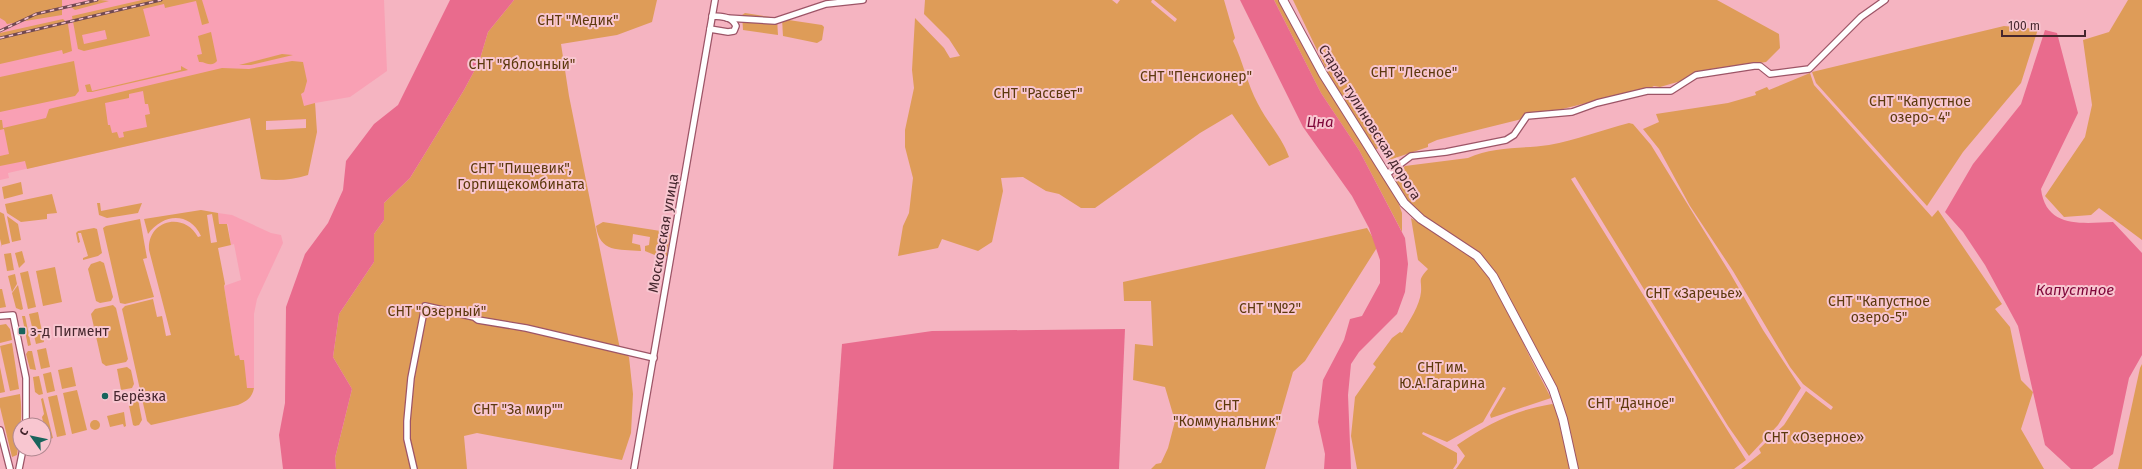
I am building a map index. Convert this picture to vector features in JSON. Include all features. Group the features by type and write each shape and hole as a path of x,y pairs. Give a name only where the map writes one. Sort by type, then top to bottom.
{"street":[{"name":"Московская улица","path":"634,469 715,0"},
{"path":"712,16 775,21 784,16 826,4 863,0"},
{"name":"Старая тулиновская дорога","path":"1283,0 1323,74 1410,209 1477,256 1493,276 1507,299 1553,389 1564,424 1574,469"},
{"path":"1387,174 1411,156 1446,152 1506,140 1514,135 1527,116 1572,112 1597,103 1647,91 1671,91 1696,75 1754,66 1760,66 1770,74 1809,69 1861,17 1885,0"},
{"path":"710,29 728,32 734,30 736,26 735,23 727,18"},
{"path":"414,469 407,439 407,420 411,378 424,306 474,317 478,320 526,328 654,358"},
{"path":"0,316 13,315 26,378 26,417"},
{"path":"0,430 10,469"},
{"path":"19,469 21,457"}],"shaded area":[{"path":"0,0 384,0 387,71 350,97 315,103 316,119 266,121 264,115 8,173 9,178 0,180"},
{"path":"218,213 232,215 271,233 281,235 283,243 257,299 254,314 254,388 247,389 239,355 235,356 224,286 241,280 234,244 231,245 228,224 219,224"}],"green space":[{"path":"0,0 62,0 62,15 7,24 0,18"},
{"path":"100,0 109,1 75,10 71,7"},
{"path":"142,0 202,0 209,23 202,25 196,1 165,8 164,4 143,9 150,36 84,51 78,49 72,16","holes":["105,30 107,39 84,44 82,35"]},
{"path":"514,0 657,0 652,22 617,35 561,44 569,96 620,349 629,357 633,394 631,433 622,460 477,433 464,436 467,469 336,469 335,458 352,389 333,357 339,314 374,262 374,234 384,220 384,203 410,178 464,90 479,62 488,32"},
{"name":"СНТ \"Рассвет\"","path":"925,0 1112,0 1117,4 1120,0 1152,0 1151,2 1175,22 1177,19 1154,0 1224,0 1235,38 1233,41 1240,56 1251,89 1289,157 1269,166 1232,114 1200,133 1095,208 1081,208 1059,194 1046,191 1023,177 1001,178 1003,191 992,242 978,251 942,239 938,248 898,256 903,226 909,213 913,178 905,147 905,130 914,88 912,70 915,18 944,48 950,58 960,56 949,39 924,14"},
{"path":"1274,0 1285,0 1395,193 1402,213 1402,232 1359,150 1321,93"},
{"name":"СНТ \"Лесное\"","path":"1293,0 1717,0 1779,34 1780,48 1766,62 1695,73 1681,81 1660,87 1654,86 1644,91 1643,89 1437,140 1428,144 1428,147 1389,160 1380,147 1375,150 1331,79"},
{"path":"2128,0 2142,0 2142,240 2099,208 2091,215 2064,217 2045,196 2085,137 2092,105 2083,40 2109,32"},
{"path":"745,13 777,18 778,35 743,30 742,15"},
{"path":"63,19 68,24 72,51 63,54 62,50 0,64 0,33"},
{"path":"782,19 822,25 824,27 822,40 817,43 783,36"},
{"name":"СНТ \"Капустное озеро- 4\"","path":"2004,26 2038,29 2021,83 1963,152 1927,206 1816,83 1812,72"},
{"path":"211,32 217,61 212,64 199,62 197,55 202,54 198,36"},
{"path":"282,54 293,55 251,65 239,65"},
{"path":"74,61 79,91 75,96 0,112 0,77"},
{"path":"292,61 303,62 307,81 304,92 301,94 304,106 315,103 317,132 308,175 284,180 261,179 250,118 27,169 25,161 0,166 0,156 9,154 4,129 0,130 0,120 2,120 3,128 46,118 49,109 222,68 249,69","holes":["143,91 145,104 148,104 150,114 145,115 147,127 123,132 124,137 119,138 117,132 112,133 110,125 108,125 105,103 129,98 129,94","306,119 306,128 266,130 266,121"]},
{"path":"181,66 188,70 92,92 87,92 85,85 90,84 92,91 181,70"},
{"name":"СНТ \"Капустное озеро-5\"","path":"1810,73 1814,85 1932,217 1938,210 2002,304 1995,309 2010,327 2021,380 2033,392 2021,429 2044,469 1741,469 1761,453 1759,449 1784,425 1806,391 1831,410 1833,407 1803,384 1790,367 1733,271 1690,206 1659,149 1643,129 1659,122 1656,114 1728,103 1756,95 1755,92 1767,87 1769,90"},
{"name":"СНТ \"Дачное\"","path":"1629,123 1633,124 1651,145 1730,273 1763,330 1801,388 1778,425 1749,456 1728,426 1575,177 1571,179 1746,460 1734,469 1577,469 1571,434 1557,390 1483,258 1431,223 1407,203 1399,191 1394,177 1405,166 1468,158 1487,151 1549,145"},
{"path":"21,182 23,194 4,199 2,187"},
{"path":"52,194 57,213 47,214 47,219 21,222 7,213 5,204"},
{"path":"97,203 100,203 101,211 142,203 138,213 107,218 99,215"},
{"path":"201,210 218,213 219,224 227,224 231,245 218,248 225,284 224,286 235,356 239,355 240,360 244,360 247,388 254,388 249,399 244,402 238,405 151,425 147,421 122,309 125,306 153,299 157,317 162,316 166,336 171,335 149,250 150,240 154,232 160,226 168,222 184,224 192,229 198,237 201,236 190,222 176,218 161,222 148,234 144,219","holes":["212,214 217,242 211,243 207,215"]},
{"path":"0,212 4,214 10,243 2,245 2,247 0,239"},
{"path":"7,216 18,224 21,240 12,242"},
{"name":"СНТ им. Ю.А.Гагарина","path":"1411,218 1451,241 1466,252 1482,267 1504,300 1529,355 1551,398 1491,418 1490,415 1506,388 1503,387 1483,422 1447,442 1423,432 1422,434 1457,453 1457,463 1453,469 1357,469 1351,436 1355,397 1376,367 1373,364 1392,338 1400,332 1402,333 1411,319 1420,297 1421,278 1428,269 1418,260"},
{"path":"140,219 147,258 143,259 154,297 125,304 120,303 103,228 106,226"},
{"path":"603,222 667,232 670,235 667,256 662,258 645,251 645,246 649,245 650,237 633,234 632,243 640,245 641,251 611,248 601,241 598,235 596,226"},
{"path":"94,228 97,229 102,253 98,256 83,260 83,258 88,256 81,233 78,233 80,242 78,243 76,233 78,231"},
{"name":"СНТ \"№2\"","path":"1367,228 1378,246 1305,361 1293,372 1265,469 1151,469 1156,464 1161,463 1168,448 1175,421 1165,387 1133,380 1135,344 1153,346 1151,301 1124,301 1123,282"},
{"path":"22,251 25,262 19,268 15,253"},
{"path":"11,253 14,270 7,271 4,254"},
{"path":"100,261 104,263 113,297 111,301 100,303 96,301 88,269 91,264"},
{"path":"55,267 62,302 43,306 36,271"},
{"path":"28,271 36,307 28,309 20,273"},
{"path":"15,274 17,284 12,292 8,276"},
{"path":"18,285 23,309 21,310 16,308 12,293"},
{"path":"0,289 2,289 6,307 0,308"},
{"path":"113,305 116,308 128,359 126,362 106,366 102,363 91,314 95,309"},
{"path":"38,312 44,342 36,344 29,314"},
{"path":"22,316 25,316 31,345 28,346"},
{"path":"6,324 10,329 12,340 0,343 0,325"},
{"path":"12,343 19,389 10,391 0,346"},
{"path":"46,348 50,367 41,369 37,350"},
{"path":"28,351 32,351 36,370 30,369 26,354"},
{"path":"2142,364 2142,469 2118,469 2140,368"},
{"path":"0,367 5,392 0,393"},
{"path":"72,367 76,386 62,389 58,370"},
{"path":"127,367 131,370 134,384 132,388 121,390 117,369"},
{"path":"51,372 55,391 47,393 43,374"},
{"path":"39,376 43,394 39,395 35,392 33,377"},
{"path":"77,390 87,430 72,434 63,393"},
{"path":"20,394 21,417 12,417 12,457 0,407 0,398"},
{"path":"137,394 142,420 139,425 135,426 133,425 127,396"},
{"path":"57,395 66,435 57,437 48,397"},
{"path":"43,398 48,417 42,417 44,414 41,399"},
{"name":"СНТ им. Ю.А.Гагарина","path":"1552,404 1555,406 1570,469 1456,469 1465,456 1457,445 1480,430 1513,414"},
{"path":"124,412 126,426 124,427 123,424 110,427 107,416"},
{"path":"93,420 97,420 100,425 97,430 93,430 90,427 90,423"}],"water":[{"path":"450,0 514,0 488,32 479,62 464,90 410,178 384,203 384,220 374,234 374,262 339,314 333,357 352,389 335,458 336,469 283,469 279,435 285,403 286,307 305,254 328,223 343,190 346,161 374,124 398,105"},
{"name":"Цна","path":"1240,0 1274,0 1321,93 1359,150 1405,238 1408,264 1405,292 1397,314 1359,352 1351,364 1348,395 1351,469 1324,469 1325,454 1318,422 1323,380 1344,340 1350,319 1362,316 1380,283 1380,260 1369,228 1352,196 1303,127"},
{"name":"Капустное","path":"2045,30 2057,33 2078,113 2041,189 2044,202 2050,211 2058,217 2068,221 2078,223 2113,222 2142,253 2142,355 2129,378 2113,454 2092,469 2071,469 2045,445 2018,326 1985,265 1963,232 1945,212 1973,164 2021,104"},
{"path":"1125,329 1119,469 833,469 842,344 932,331"}],"railway":[{"path":"0,31 36,14 97,0"},
{"path":"0,38 161,0"}],"place":[{"name":"з-д Пигмент","path":"22,331"},
{"name":"Берёзка","path":"105,396"}],"park label":[{"name":"СНТ \"Медик\"","path":"578,20"},
{"name":"СНТ \"Яблочный\"","path":"522,64"},
{"name":"СНТ \"Пенсионер\"","path":"1196,76"},
{"name":"СНТ \"Пищевик\", Горпищекомбината","path":"521,176"},
{"name":"СНТ «Заречье»","path":"1694,293"},
{"name":"СНТ \"Озерный\"","path":"437,311"},
{"name":"СНТ \"За мир\"\"","path":"518,409"},
{"name":"СНТ \"Коммунальник\"","path":"1227,414"},
{"name":"СНТ «Озерное»","path":"1814,437"}]}
